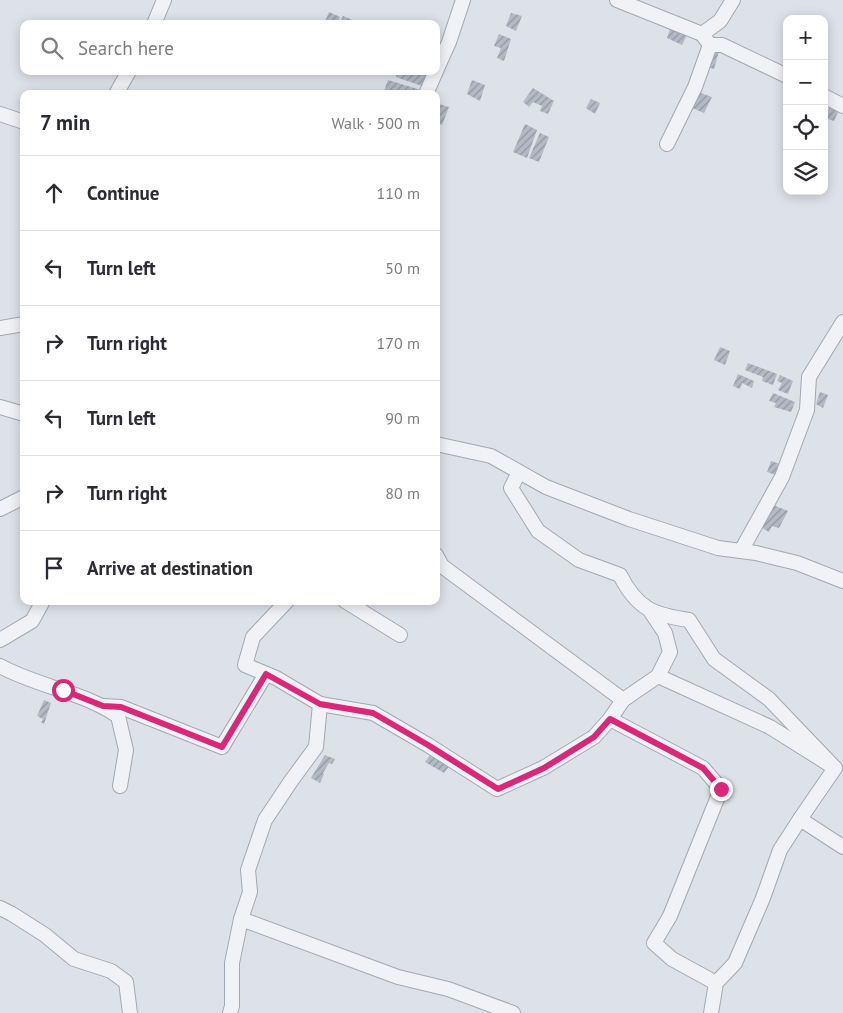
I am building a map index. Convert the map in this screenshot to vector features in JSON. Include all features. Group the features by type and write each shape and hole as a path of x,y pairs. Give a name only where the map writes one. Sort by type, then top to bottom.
{"street":[{"path":"156,20 164,0"},
{"path":"440,62 463,0"},
{"path":"617,0 706,40 722,45 783,74"},
{"path":"667,144 696,87 706,40 733,0"},
{"path":"118,90 127,75"},
{"path":"428,90 434,75"},
{"path":"828,98 843,106"},
{"path":"0,114 20,121"},
{"path":"742,551 782,477 807,410 809,377 843,322"},
{"path":"0,328 20,325"},
{"path":"0,408 20,413"},
{"path":"440,445 491,456 546,487 629,519 718,548 742,551 797,563 843,581"},
{"path":"283,605 253,637 245,665 266,674 320,704 373,713 498,789 544,768 594,737 623,700 658,676 670,652 665,633 651,612 628,592 620,575 578,560 538,531 511,488 518,472"},
{"path":"0,509 20,499"},
{"path":"440,562 442,566 623,700"},
{"path":"0,640 32,620 41,605"},
{"path":"351,605 400,635"},
{"path":"651,612 666,617 689,620 714,659 768,698 835,768"},
{"path":"0,666 12,673 103,706 118,716 126,750 120,786"},
{"path":"103,706 121,707 222,747 266,674"},
{"path":"658,676 770,727 835,768"},
{"path":"230,1013 232,1006 232,963 241,919 250,892 248,870 265,820 291,780 316,747 320,704"},
{"path":"610,719 703,768 721,789 670,916 654,943 672,959 716,983"},
{"path":"712,1013 716,983 735,963 763,898 780,850 835,768"},
{"path":"800,819 843,847"},
{"path":"0,908 45,935 74,959 111,971 126,982 130,1013"},
{"path":"241,919 398,977 448,990 512,1013"}],"building":[{"path":"329,12 340,17 339,20 326,20"},
{"path":"511,13 522,16 516,31 506,26"},
{"path":"343,16 353,20 341,20"},
{"path":"671,26 687,35 682,45 667,38"},
{"path":"499,34 511,39 504,61 497,58 501,48 494,46"},
{"path":"713,49 719,51 714,69 707,67"},
{"path":"397,75 426,75 422,86 396,77"},
{"path":"388,80 421,90 384,90"},
{"path":"472,80 485,85 480,101 467,94"},
{"path":"533,88 554,101 548,114 540,111 542,106 533,102 529,107 523,102"},
{"path":"698,92 712,97 704,113 690,107"},
{"path":"591,99 600,103 595,114 586,108"},
{"path":"440,104 449,107 442,125 440,124"},
{"path":"831,104 840,108 834,121 828,119 828,111"},
{"path":"525,124 537,130 527,158 513,152"},
{"path":"540,133 549,137 539,162 529,158"},
{"path":"720,347 730,351 725,365 714,360"},
{"path":"748,363 777,374 773,385 762,381 763,377 745,370"},
{"path":"738,374 754,381 752,388 742,383 740,389 733,386"},
{"path":"780,375 793,381 788,394 778,390 782,383 777,381"},
{"path":"820,392 828,395 823,408 816,404"},
{"path":"773,393 795,402 791,412 774,407 776,403 769,401"},
{"path":"771,461 783,465 779,476 767,472"},
{"path":"773,505 788,511 779,528 772,526 769,532 762,528"},
{"path":"44,700 51,703 44,724 41,722 43,719 37,716"},
{"path":"432,753 450,765 444,773 425,762"},
{"path":"325,755 335,759 332,764 329,763 320,783 311,778"}],"route":[{"path":"63,690 103,706 121,707 222,747 266,674 320,704 373,713 498,789 544,768 594,737 610,719 703,768 721,789"}]}
